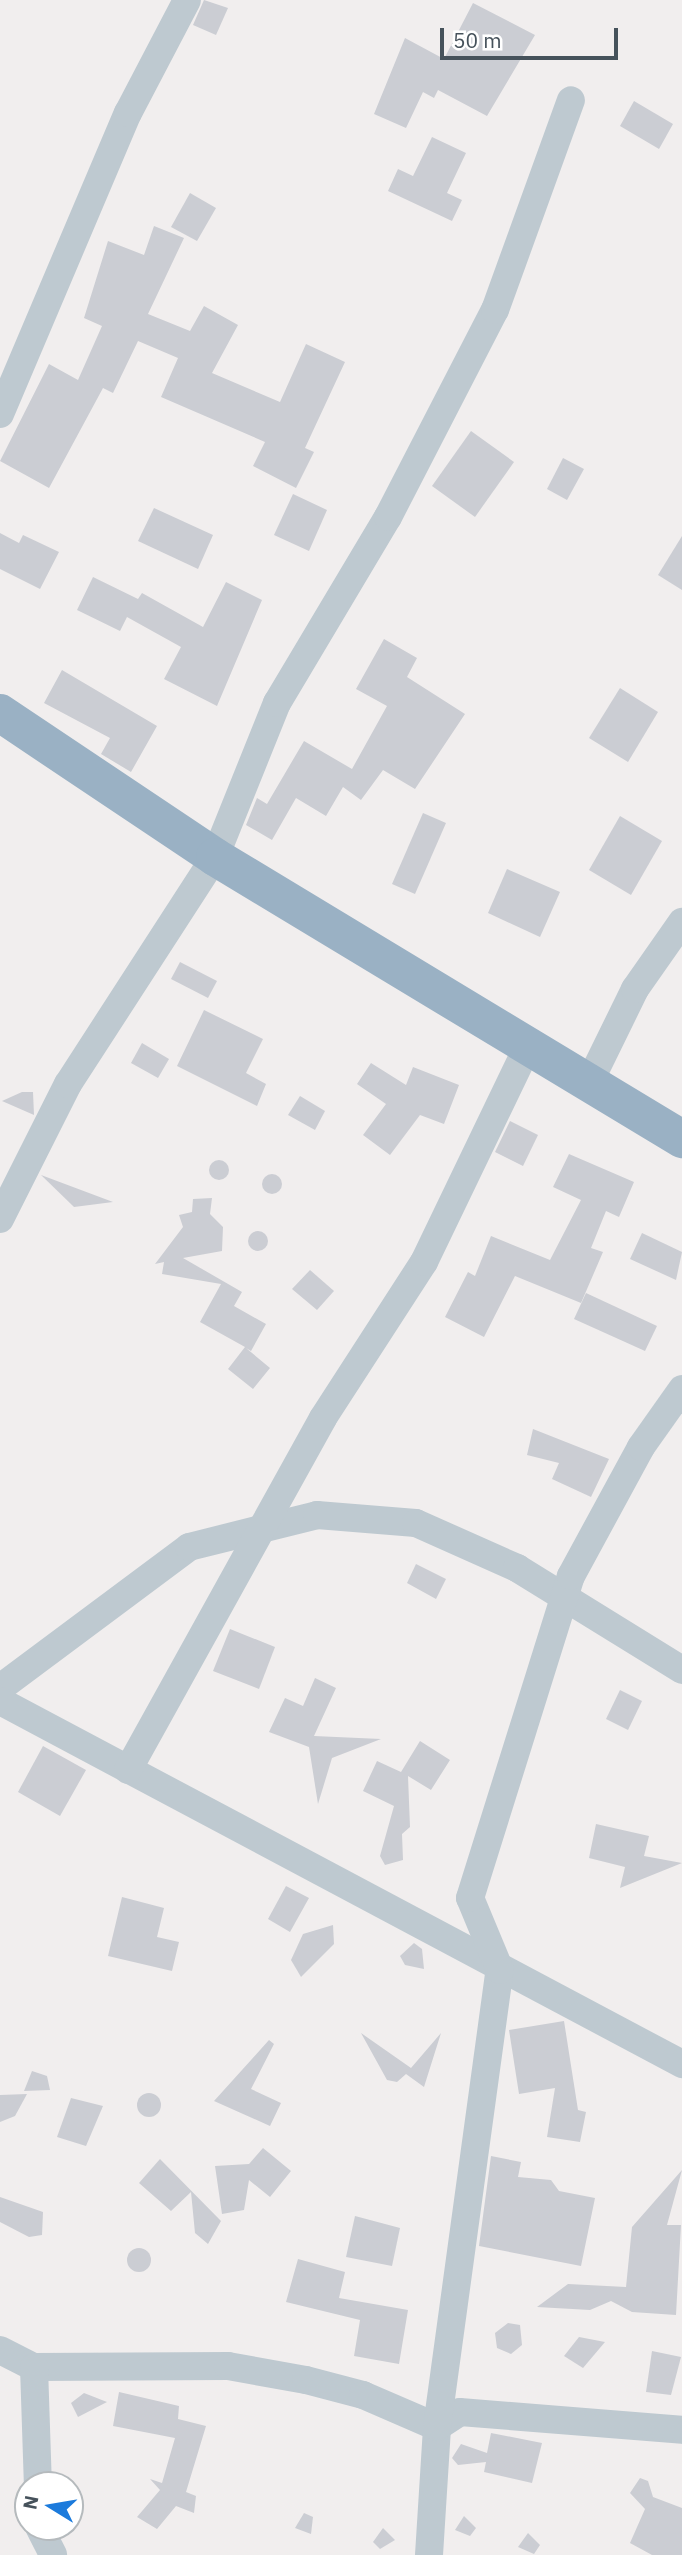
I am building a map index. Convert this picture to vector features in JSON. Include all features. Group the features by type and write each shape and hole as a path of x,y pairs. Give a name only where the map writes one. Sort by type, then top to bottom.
{"highway":[{"path":"0,713 215,857 682,1139"}],"street":[{"path":"0,414 128,113 187,0"},
{"path":"0,1219 68,1084 215,857 277,704 388,517 495,310 570,100"},
{"path":"589,1083 635,989 682,922"},
{"path":"128,1770 260,1528 424,1262 528,1046"},
{"path":"429,2555 437,2427 499,1970 470,1898 566,1599 571,1576 635,1459 682,1388"},
{"path":"0,1688 188,1547 317,1515 416,1523 517,1568 682,1670"},
{"path":"0,1701 499,1970 682,2064"},
{"path":"0,2350 34,2367 228,2367 363,2395 437,2427"},
{"path":"34,2367 38,2471"},
{"path":"437,2427 460,2412 682,2430"}],"building":[{"path":"204,0 228,8 216,35 193,25"},
{"path":"473,3 535,35 487,116 438,90 434,98 423,92 406,128 374,114 405,38 444,59"},
{"path":"634,101 673,124 659,149 620,126"},
{"path":"432,137 466,153 447,193 462,200 452,221 388,191 398,169 413,176"},
{"path":"190,193 216,208 197,241 171,227"},
{"path":"154,226 184,238 148,314 190,331 204,306 238,325 212,373 280,402 306,344 345,362 305,448 314,452 296,488 253,466 265,442 161,397 178,358 138,341 113,393 103,388 49,488 0,461 49,364 78,380 102,326 84,318 108,241 144,255"},
{"path":"471,431 514,462 475,517 432,486"},
{"path":"563,458 584,469 567,500 547,489"},
{"path":"293,494 327,510 309,551 274,535"},
{"path":"154,508 213,535 198,569 138,541"},
{"path":"0,533 19,543 23,535 59,552 40,589 0,569"},
{"path":"682,536 682,590 658,575"},
{"path":"93,577 138,599 142,593 203,627 226,582 262,600 217,706 164,679 181,647 127,617 120,631 77,610"},
{"path":"384,639 417,658 407,677 465,714 415,789 383,770 361,800 343,787 326,816 296,798 272,840 246,825 257,798 267,804 304,741 352,769 387,706 356,689"},
{"path":"62,670 157,726 131,772 101,754 110,738 44,703"},
{"path":"620,688 658,712 628,762 589,738"},
{"path":"423,813 446,823 415,894 392,884"},
{"path":"620,816 662,841 631,895 589,870"},
{"path":"507,869 560,892 540,937 488,913"},
{"path":"180,962 217,981 208,998 171,979"},
{"path":"204,1010 263,1039 246,1073 266,1084 257,1106 177,1066"},
{"path":"142,1043 169,1059 158,1078 131,1063"},
{"path":"371,1063 406,1085 413,1067 459,1085 444,1124 420,1115 390,1155 363,1135 386,1104 357,1084"},
{"path":"22,1092 33,1092 34,1115 2,1101"},
{"path":"300,1096 325,1111 315,1130 288,1115"},
{"path":"510,1121 538,1135 523,1166 495,1152"},
{"path":"569,1154 634,1182 619,1217 606,1211 591,1248 603,1252 581,1303 515,1276 484,1337 445,1317 468,1272 475,1276 491,1236 550,1260 581,1200 553,1187"},
{"path":"219,1160 226,1163 229,1170 226,1177 219,1180 212,1177 209,1170 212,1163"},
{"path":"268,1174 276,1174 282,1184 276,1194 268,1194 262,1188 262,1180"},
{"path":"41,1175 113,1202 74,1207"},
{"path":"212,1198 210,1214 223,1227 222,1251 183,1258 242,1292 234,1306 266,1324 251,1351 246,1348 270,1368 253,1389 228,1369 245,1347 200,1322 221,1284 162,1274 164,1262 155,1264 183,1227 179,1215 192,1212 193,1199"},
{"path":"254,1231 262,1231 268,1241 262,1251 254,1251 248,1245 248,1237"},
{"path":"642,1233 682,1252 676,1280 630,1259"},
{"path":"310,1270 334,1291 317,1310 292,1289"},
{"path":"586,1293 657,1326 645,1351 574,1319"},
{"path":"533,1429 609,1459 591,1497 552,1479 559,1463 527,1455"},
{"path":"416,1564 446,1579 436,1599 407,1583"},
{"path":"230,1629 275,1647 259,1689 213,1671"},
{"path":"315,1678 336,1688 314,1736 381,1739 332,1758 318,1804 309,1747 269,1732 285,1698 303,1706"},
{"path":"620,1690 642,1701 628,1730 606,1719"},
{"path":"420,1741 450,1760 431,1790 408,1776 410,1827 402,1834 403,1860 385,1865 380,1856 394,1806 363,1791 377,1761 401,1772"},
{"path":"43,1746 86,1770 60,1816 18,1792"},
{"path":"596,1824 649,1836 644,1856 682,1863 620,1888 625,1867 589,1858"},
{"path":"286,1886 309,1898 290,1932 268,1919"},
{"path":"122,1897 164,1908 157,1937 179,1942 172,1971 108,1956"},
{"path":"333,1925 334,1944 301,1977 291,1960 303,1934"},
{"path":"414,1943 422,1949 424,1969 405,1965 400,1956"},
{"path":"564,2021 578,2110 586,2112 580,2142 547,2137 555,2088 519,2094 509,2030"},
{"path":"361,2033 411,2068 441,2033 424,2087 406,2074 397,2082 387,2080"},
{"path":"269,2040 274,2044 251,2089 281,2103 270,2126 214,2101"},
{"path":"32,2071 47,2076 50,2090 24,2091"},
{"path":"149,2093 158,2096 161,2105 158,2114 149,2117 140,2114 137,2105 140,2096"},
{"path":"27,2094 15,2116 0,2122 0,2095"},
{"path":"71,2098 103,2106 86,2146 57,2137"},
{"path":"263,2148 291,2171 270,2197 249,2180 244,2210 222,2214 215,2166 249,2164"},
{"path":"491,2156 521,2162 518,2177 551,2180 559,2191 595,2198 581,2266 479,2246"},
{"path":"160,2159 221,2221 208,2244 195,2233 191,2192 171,2211 139,2183"},
{"path":"682,2170 667,2225 681,2225 676,2315 632,2312 611,2301 590,2310 537,2307 568,2284 626,2287 632,2227"},
{"path":"0,2197 43,2212 42,2235 29,2237 0,2222"},
{"path":"355,2216 400,2228 392,2266 346,2257"},
{"path":"139,2248 148,2251 151,2260 148,2269 139,2272 130,2269 127,2260 130,2251"},
{"path":"298,2259 345,2272 339,2298 408,2310 399,2364 354,2356 360,2320 286,2302"},
{"path":"508,2323 520,2325 522,2345 511,2354 497,2348 495,2333"},
{"path":"579,2337 605,2342 583,2368 564,2356"},
{"path":"652,2351 681,2357 671,2395 646,2392"},
{"path":"119,2392 179,2406 178,2419 206,2426 186,2492 196,2496 194,2513 176,2506 157,2529 137,2517 160,2490 150,2479 162,2483 175,2438 113,2426"},
{"path":"84,2393 107,2402 78,2417 71,2403"},
{"path":"491,2433 542,2443 532,2483 484,2472 486,2462 458,2465 452,2458 461,2444 487,2453"},
{"path":"640,2478 648,2481 653,2497 682,2508 682,2555 652,2555 630,2543 645,2509 630,2493"},
{"path":"304,2513 313,2517 311,2534 295,2528"},
{"path":"464,2516 476,2528 470,2536 455,2530"},
{"path":"383,2528 395,2540 380,2549 373,2542"},
{"path":"528,2533 540,2545 534,2554 518,2547"}]}
